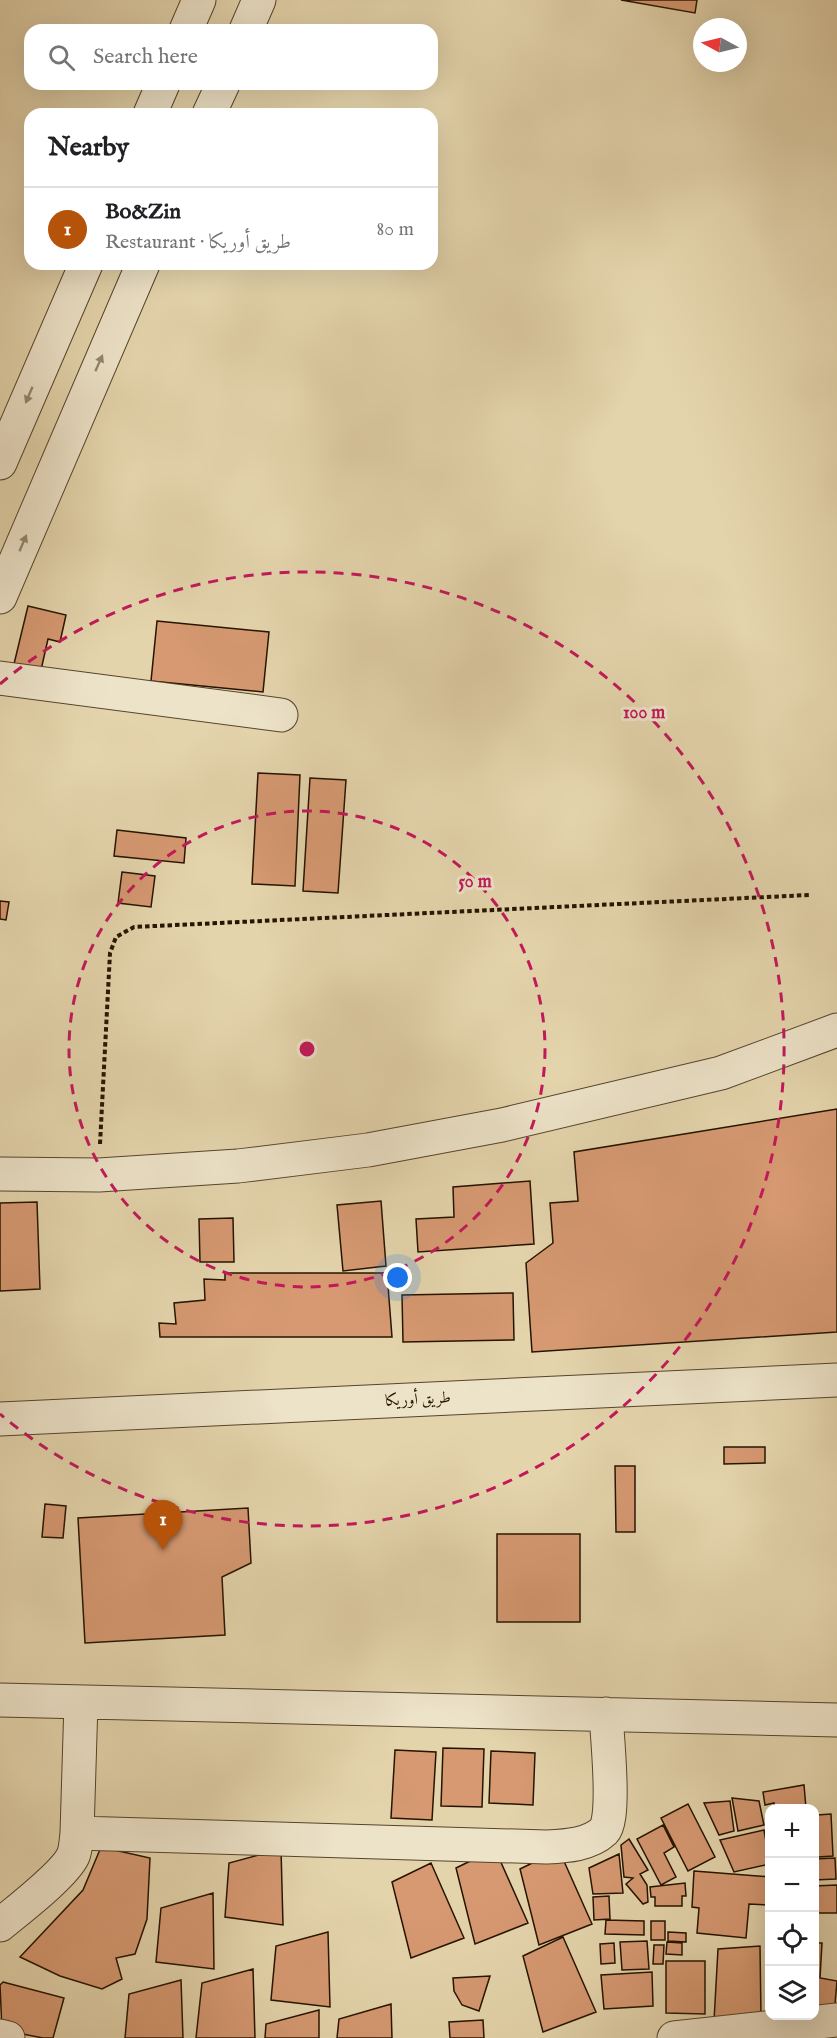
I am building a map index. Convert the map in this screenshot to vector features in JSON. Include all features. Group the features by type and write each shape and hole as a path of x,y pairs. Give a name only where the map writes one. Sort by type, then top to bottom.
{"street":[{"path":"249,24 259,0"},
{"path":"153,108 160,90"},
{"path":"212,108 220,90"},
{"path":"0,463 83,270"},
{"path":"0,597 140,270"},
{"path":"0,678 281,715"},
{"path":"0,1174 99,1174 238,1166 368,1150 502,1125 721,1073 837,1030"},
{"name":"طريق أوريكا","path":"0,1419 837,1380"},
{"path":"0,1700 837,1720"},
{"path":"0,1925 67,1866 75,1848 81,1702"},
{"path":"77,1833 523,1847 570,1845 590,1840 608,1826 610,1800 606,1714"},
{"path":"674,2038 837,2019"},
{"path":"0,2036 8,2038"}],"path":[{"path":"99,1174 110,954 116,937 134,927 809,895"}],"building":[{"path":"621,0 697,0 695,13"},
{"path":"28,606 66,615 60,642 48,639 41,670 14,664"},
{"path":"157,621 269,632 263,692 151,681"},
{"path":"258,773 300,775 295,886 252,884"},
{"path":"310,778 346,780 338,893 303,891"},
{"path":"117,830 186,838 184,863 114,856"},
{"path":"122,872 155,876 151,907 118,903"},
{"path":"0,901 9,902 6,920 0,919"},
{"path":"837,1109 837,1332 532,1352 526,1263 553,1243 550,1203 578,1201 574,1152"},
{"path":"530,1181 534,1244 418,1252 416,1219 454,1217 453,1187"},
{"path":"381,1201 386,1266 343,1271 337,1205"},
{"path":"37,1202 40,1289 0,1291 0,1203"},
{"path":"233,1218 234,1262 200,1262 199,1219"},
{"path":"225,1273 387,1273 392,1337 160,1337 159,1323 176,1324 174,1303 205,1300 204,1279 225,1280"},
{"path":"513,1293 514,1340 403,1342 402,1295"},
{"path":"724,1447 765,1447 765,1463 724,1464"},
{"path":"615,1466 635,1466 635,1532 616,1532"},
{"path":"45,1504 66,1506 63,1538 42,1537"},
{"path":"248,1508 251,1563 222,1577 225,1635 85,1643 78,1518"},
{"path":"497,1534 580,1534 580,1622 497,1622"},
{"path":"443,1748 484,1749 482,1807 441,1806"},
{"path":"395,1750 436,1752 432,1820 391,1818"},
{"path":"491,1751 535,1753 533,1805 489,1803"},
{"path":"804,1785 806,1804 765,1805 763,1792"},
{"path":"732,1798 759,1801 764,1825 738,1831"},
{"path":"730,1801 734,1831 719,1835 704,1803"},
{"path":"688,1804 715,1857 688,1871 661,1818"},
{"path":"831,1814 833,1856 819,1857 819,1815"},
{"path":"663,1825 674,1847 664,1853 676,1877 661,1885 637,1839"},
{"path":"764,1830 765,1865 734,1872 720,1840"},
{"path":"629,1839 648,1870 640,1874 647,1885 648,1902 643,1904 626,1884 633,1878 624,1877 621,1845"},
{"path":"101,1847 150,1858 147,1919 135,1954 116,1958 122,1979 102,1989 60,1976 20,1957 83,1890"},
{"path":"281,1849 283,1925 225,1917 229,1863"},
{"path":"495,1849 528,1923 475,1944 456,1868"},
{"path":"559,1850 592,1924 539,1945 520,1869"},
{"path":"619,1854 623,1893 593,1894 589,1868"},
{"path":"835,1858 836,1879 819,1880 819,1859"},
{"path":"431,1863 464,1938 411,1958 392,1882"},
{"path":"694,1871 765,1877 765,1905 749,1904 746,1938 697,1933 699,1908 692,1907"},
{"path":"685,1883 686,1896 682,1896 682,1906 655,1906 655,1897 651,1897 650,1887"},
{"path":"837,1885 837,1913 819,1913 819,1886"},
{"path":"213,1893 214,1969 156,1962 161,1908"},
{"path":"609,1896 610,1919 594,1920 593,1897"},
{"path":"606,1920 644,1921 644,1935 605,1934"},
{"path":"651,1921 665,1921 665,1940 651,1940"},
{"path":"328,1932 330,2007 271,2000 276,1946"},
{"path":"668,1932 686,1933 686,1942 668,1941"},
{"path":"563,1937 596,2012 543,2032 523,1956"},
{"path":"647,1941 649,1969 622,1970 620,1942"},
{"path":"667,1942 682,1943 682,1955 666,1954"},
{"path":"614,1943 615,1963 601,1964 600,1944"},
{"path":"819,1943 822,1943 820,1978 837,1981 834,2015 819,2015"},
{"path":"654,1945 664,1945 663,1964 653,1964"},
{"path":"760,1946 761,2017 714,2021 718,1949"},
{"path":"666,1961 705,1961 705,2014 666,2013"},
{"path":"253,1969 255,2038 196,2038 202,1983"},
{"path":"652,1972 653,2006 604,2009 601,1975"},
{"path":"490,1976 479,2011 462,2005 454,1991 453,1978"},
{"path":"181,1980 183,2038 125,2038 129,1994"},
{"path":"3,1982 64,1998 53,2038 2,2030 0,1985"},
{"path":"391,2004 392,2038 337,2038 339,2019"},
{"path":"319,2010 319,2038 265,2038 266,2024"},
{"path":"483,2020 484,2038 450,2038 449,2022"}],"place":[{"name":"Bo&Zin","path":"163,1550"}]}
